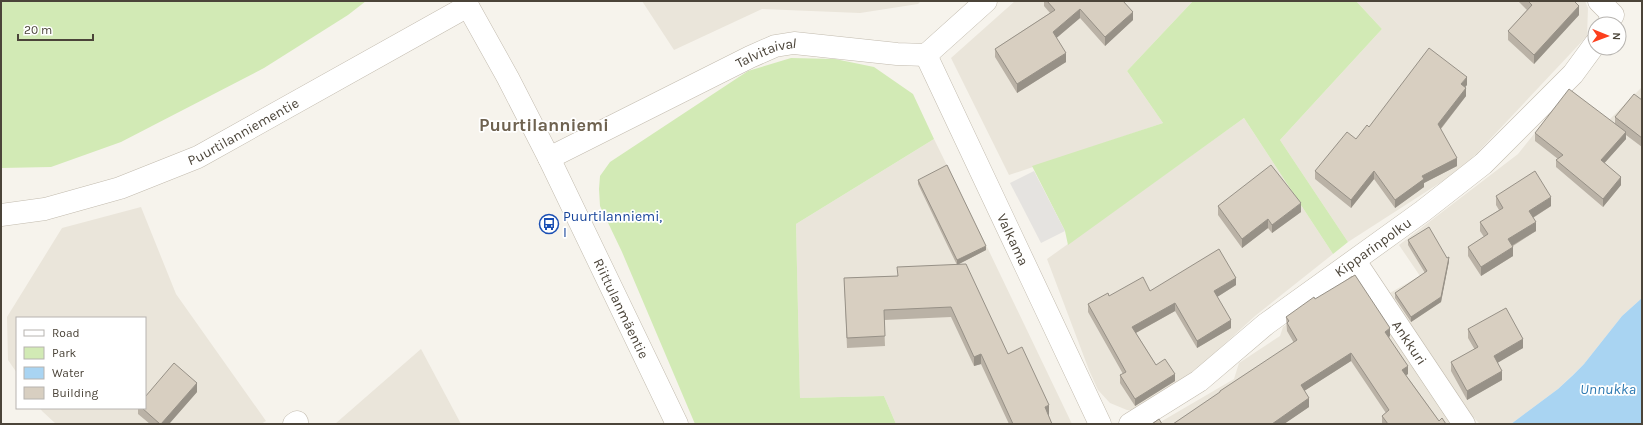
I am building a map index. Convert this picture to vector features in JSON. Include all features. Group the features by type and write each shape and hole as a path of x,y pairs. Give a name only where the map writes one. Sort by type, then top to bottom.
{"street":[{"path":"926,55 986,1"},
{"name":"Riittulanmäentie","path":"467,3 549,158 677,424"},
{"name":"Puurtilanniementie","path":"1,215 45,209 120,188 198,157 467,3"},
{"name":"Talvitaival","path":"549,158 750,56 775,46 794,43 812,44 897,54 926,55"},
{"name":"Valkama","path":"926,55 1100,424"},
{"name":"Kipparinpolku","path":"1130,424 1199,381 1266,324 1423,211 1483,164 1573,74 1587,55"},
{"name":"Ankkuri","path":"1355,261 1464,424"}],"shaded area":[{"path":"642,1 921,1 918,4 860,13 762,9 674,50"},
{"path":"1015,1 1193,1 1127,71 1163,123 1009,175 951,58"},
{"path":"1356,1 1585,1 1588,8 1587,36 1463,168 1348,242 1280,140 1382,29"},
{"path":"1642,87 1642,298 1622,316 1584,364 1558,389 1511,424 1480,424 1470,414 1388,294 1420,276 1399,245 1518,154 1570,89 1608,121"},
{"path":"1244,118 1333,254 1255,316 1205,362 1139,411 1127,410 1110,403 1098,390 1089,370 1047,259"},
{"path":"934,139 1072,424 896,424 884,396 800,398 796,224"},
{"path":"1034,171 1065,231 1041,243 1010,183"},
{"path":"141,207 176,294 266,421 261,424 56,424 42,411 41,409 146,409 146,317 16,317 16,372 8,360 7,317 62,228"},
{"path":"1355,276 1454,424 1157,424 1234,379 1239,363 1280,336 1283,327"},
{"path":"421,349 461,424 335,424"}],"green space":[{"path":"1,1 366,1 348,15 264,68 121,142 51,167 1,168"},
{"path":"1193,1 1356,1 1382,29 1280,140 1348,242 1333,254 1244,118 1068,245 1065,231 1032,166 1163,123 1127,71"},
{"path":"791,58 835,59 874,67 913,94 934,139 796,224 800,398 884,396 896,424 695,424 622,252 600,206 600,176 610,162 748,71"}],"water":[{"name":"Unnukka","path":"1642,298 1642,424 1511,424 1558,389 1572,376 1584,364 1622,316"}],"building":[{"path":"1047,1 1123,1 1133,12 1105,37 1080,9 1053,32 1066,53 1017,84 995,49 1055,10"},
{"path":"1528,1 1574,1 1579,6 1534,55 1508,31 1532,5"},
{"path":"1429,48 1467,77 1461,84 1466,88 1438,124 1457,158 1422,176 1424,179 1395,200 1374,171 1351,200 1315,171 1347,132 1356,139 1367,125 1369,127"},
{"path":"1569,89 1626,132 1601,160 1621,177 1603,199 1556,160 1563,155 1535,133"},
{"path":"1634,94 1642,100 1642,138 1615,117"},
{"path":"947,165 986,246 957,260 918,180"},
{"path":"1271,165 1301,203 1272,225 1268,219 1242,239 1218,206"},
{"path":"1535,171 1551,197 1529,211 1536,222 1508,239 1513,247 1481,267 1468,247 1488,234 1480,222 1503,208 1496,196"},
{"path":"1429,227 1447,258 1449,257 1441,297 1411,317 1395,293 1427,271 1408,240"},
{"path":"1219,249 1236,278 1214,291 1231,320 1197,341 1175,303 1132,327 1156,365 1165,359 1175,374 1135,399 1120,375 1126,372 1088,304 1108,293 1109,296 1143,277 1150,291"},
{"path":"966,264 1008,354 1022,347 1049,405 1045,407 1052,424 1013,424 981,354 974,357 951,307 884,310 885,336 847,338 844,278 898,276 897,267"},
{"path":"1355,275 1390,328 1385,332 1408,366 1402,370 1439,421 1442,418 1446,424 1388,424 1382,416 1389,410 1351,353 1301,385 1309,398 1272,424 1173,424 1297,340 1287,323 1289,321 1286,317 1314,297 1315,299"},
{"path":"1506,308 1523,339 1494,356 1502,371 1467,391 1451,362 1478,347 1468,329"},
{"path":"174,363 197,383 161,424 143,409 146,409 146,396"},
{"path":"1159,419 1162,424 1152,424"}],"place":[{"name":"Puurtilanniemi, I","path":"549,224"}],"district":[{"name":"Puurtilanniemi","path":"544,125"}]}
